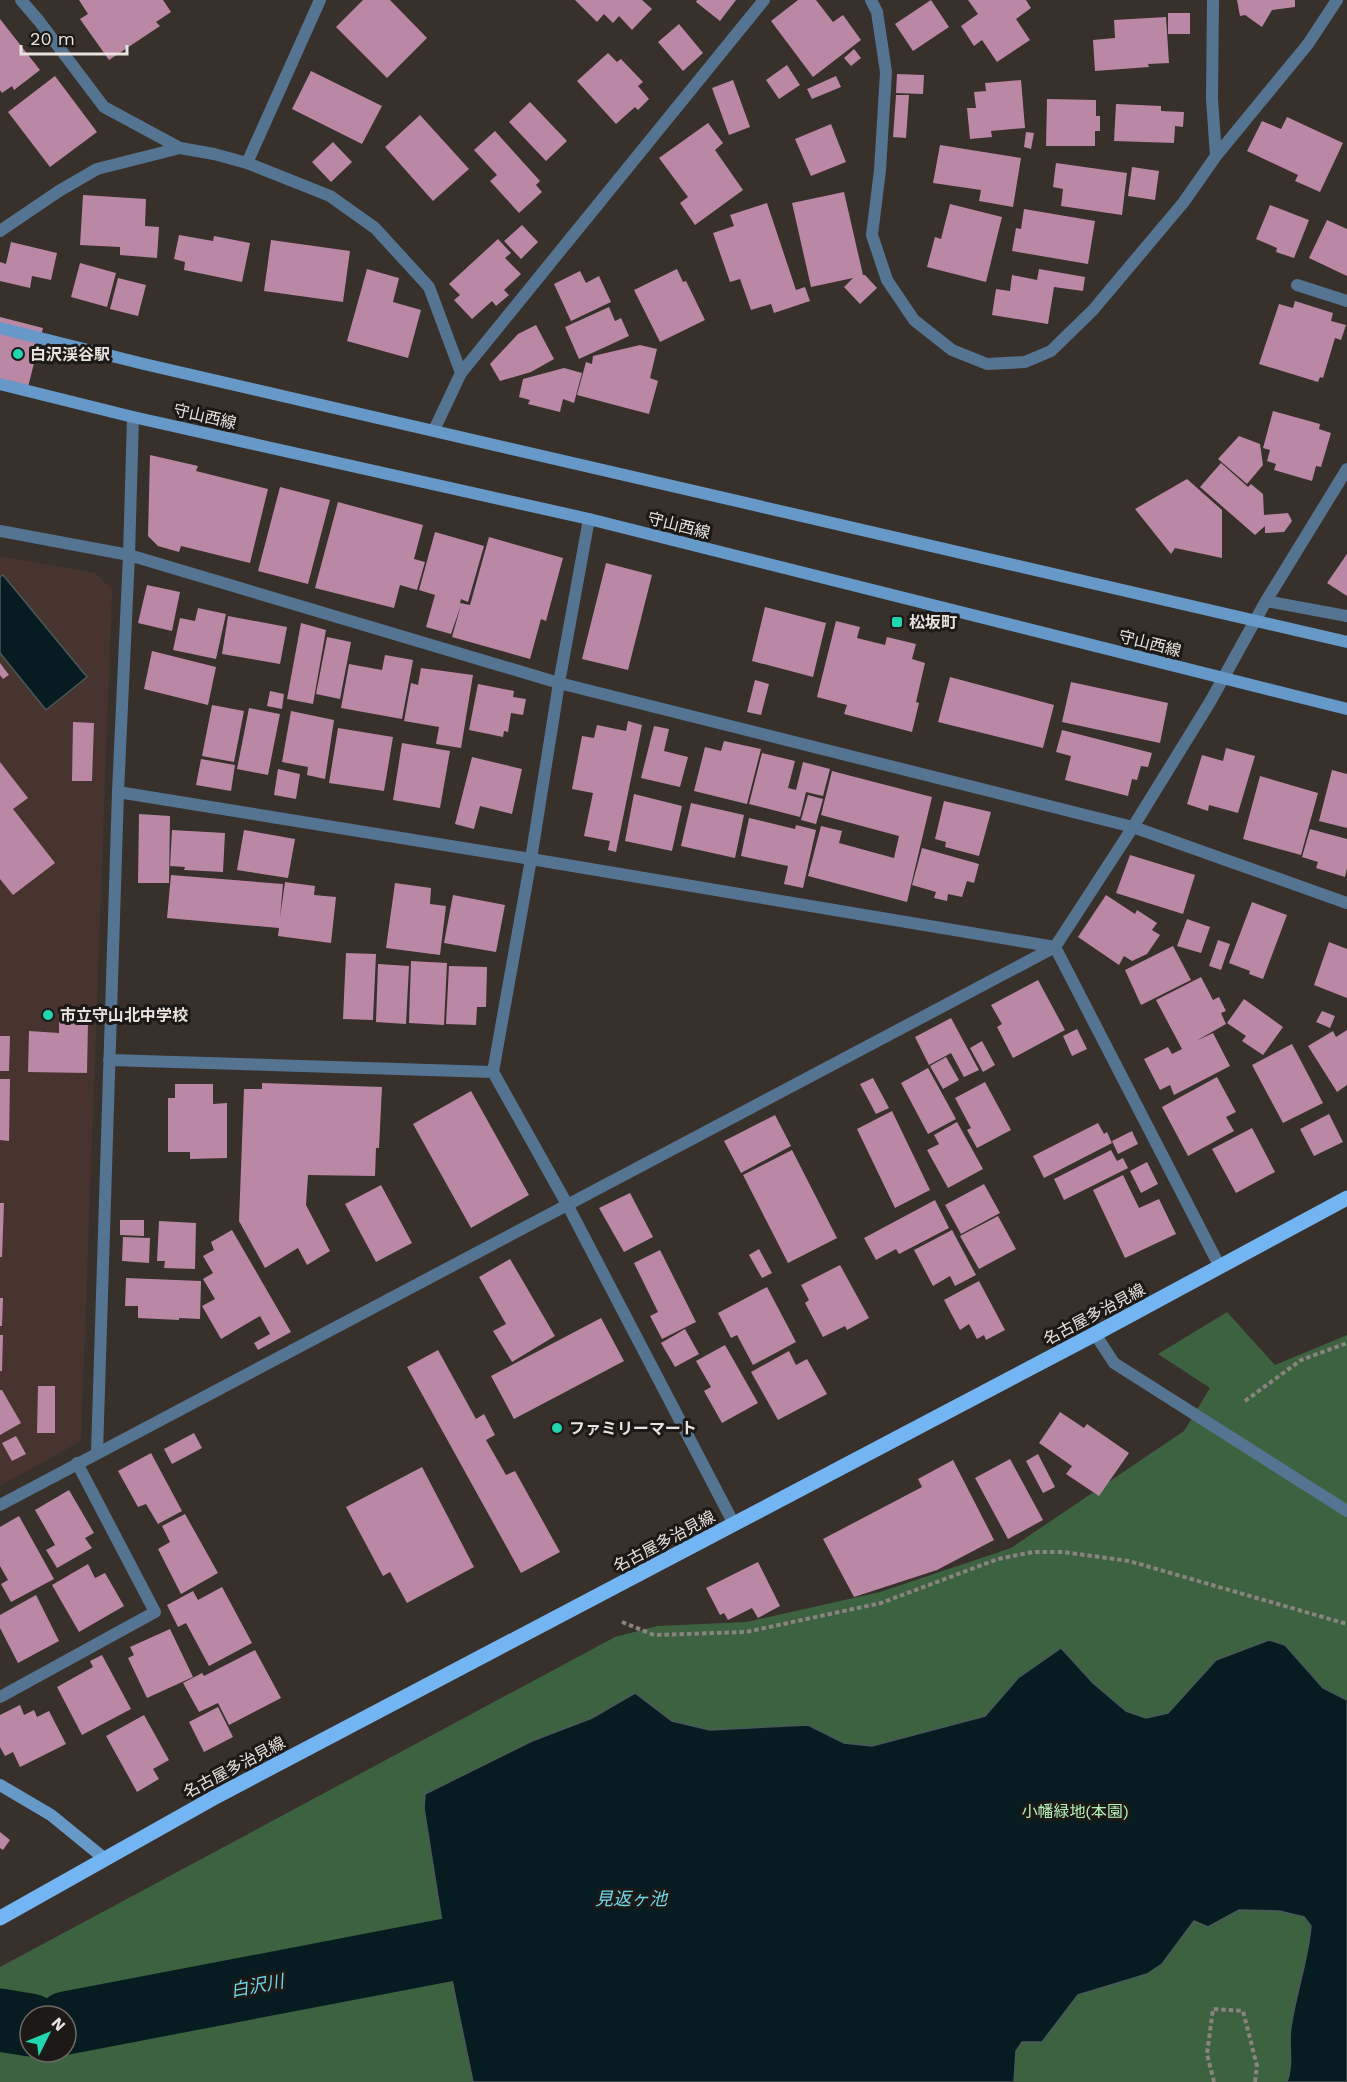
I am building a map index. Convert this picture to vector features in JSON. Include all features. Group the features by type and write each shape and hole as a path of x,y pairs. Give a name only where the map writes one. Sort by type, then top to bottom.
{"main road":[{"path":"0,328 1347,642"},
{"name":"守山西線","path":"0,384 133,417 589,519 1347,709"},
{"name":"名古屋多治見線","path":"0,1918 227,1790 1095,1334 1347,1198"},
{"path":"0,1785 51,1815 105,1859"}],"street":[{"path":"21,0 104,107 180,148 247,163 330,196 375,228 429,287 462,373"},
{"path":"247,163 320,0"},
{"path":"434,430 462,373 764,0"},
{"path":"871,0 877,12 886,72 880,170 872,235 887,280 914,320 952,350 987,364 1025,362 1051,351 1093,310 1183,203 1216,156 1308,44 1337,0"},
{"path":"1213,0 1212,99 1216,156"},
{"path":"0,231 58,191 97,169 180,148"},
{"path":"1297,285 1347,301"},
{"path":"97,1452 117,792 129,555 133,417"},
{"path":"0,1505 1055,947 1133,827 1223,678 1254,621 1347,469"},
{"path":"589,519 493,1072 568,1206 734,1524"},
{"path":"0,531 129,555 559,683 1133,827 1347,903"},
{"path":"1266,601 1347,616"},
{"path":"117,792 1055,947"},
{"path":"1055,947 1220,1267"},
{"path":"109,1060 493,1072"},
{"path":"1095,1334 1114,1363 1347,1512"},
{"path":"0,1697 155,1612 77,1463"}],"path":[{"path":"1245,1401 1301,1360 1347,1343"},
{"path":"622,1622 654,1635 746,1632 881,1603 998,1559 1033,1552 1063,1552 1129,1561 1347,1624"},
{"path":"1214,2082 1207,2054 1213,2009 1243,2011 1257,2066 1255,2082"}],"shaded area":[{"name":"市立守山北中学校","path":"0,556 95,573 112,589 81,1441 0,1486"}],"green space":[{"name":"小幡緑地(本園)","path":"1227,1312 1275,1365 1347,1335 1347,2082 0,2082 0,1967 615,1637 657,1626 746,1622 880,1592 1011,1548 1184,1431 1210,1388 1158,1354"}],"water":[{"path":"3,575 87,677 46,710 0,653 0,577"},
{"name":"見返ヶ池","path":"1269,1640 1285,1645 1323,1688 1347,1700 1347,2082 1287,2082 1290,2068 1291,2027 1311,1926 1304,1917 1279,1911 1239,1910 1208,1927 1194,1921 1162,1964 1147,1974 1078,1995 1042,2042 1022,2042 1016,2051 1014,2082 473,2082 449,1966 424,1808 425,1794 532,1741 592,1718 635,1693 672,1721 710,1730 808,1725 844,1743 872,1746 985,1716 1018,1678 1061,1648 1093,1683 1126,1711 1146,1718 1168,1713 1216,1660"}],"building":[{"path":"79,0 163,0 171,12 156,22 160,26 109,60 80,19 88,14"},
{"path":"363,0 390,0 427,38 387,78 336,27"},
{"path":"575,0 642,0 652,9 632,30 619,16 613,23 604,14 597,22"},
{"path":"697,0 736,0 720,21 696,2"},
{"path":"798,0 816,0 833,22 843,15 861,40 813,77 771,21"},
{"path":"931,0 949,27 913,51 895,24"},
{"path":"968,0 1026,0 1031,8 1016,19 1030,40 997,62 982,40 974,46 961,26 978,14"},
{"path":"1237,0 1295,0 1295,7 1272,10 1262,27 1245,15 1240,16"},
{"path":"1168,13 1190,13 1190,34 1168,34"},
{"path":"1166,17 1169,63 1148,64 1149,67 1095,71 1093,40 1115,38 1114,20"},
{"path":"0,19 40,70 14,90 12,86 2,93 0,90"},
{"path":"679,24 703,53 683,71 658,42"},
{"path":"854,49 861,58 851,66 844,58"},
{"path":"608,53 617,62 621,59 643,82 638,86 649,99 638,110 635,107 616,124 577,81"},
{"path":"787,65 800,85 779,99 766,80"},
{"path":"311,71 382,106 362,144 292,109"},
{"path":"897,74 924,75 923,94 896,93"},
{"path":"55,76 97,132 50,167 8,112"},
{"path":"836,76 841,87 812,99 807,89"},
{"path":"733,80 750,127 729,135 712,88"},
{"path":"1021,80 1025,128 991,131 992,137 970,139 967,108 976,108 974,92 986,91 985,83"},
{"path":"896,95 909,95 906,138 893,137"},
{"path":"1047,99 1096,100 1096,116 1100,116 1100,131 1095,131 1095,146 1046,146"},
{"path":"530,102 567,141 546,161 509,122"},
{"path":"1116,104 1161,106 1161,111 1184,112 1183,127 1175,126 1174,143 1114,141"},
{"path":"420,115 469,169 433,201 385,147"},
{"path":"1287,117 1343,143 1320,192 1295,181 1298,175 1247,151 1262,121 1281,129"},
{"path":"708,123 723,143 715,150 743,190 695,225 680,203 688,197 659,158"},
{"path":"831,124 846,162 811,176 795,139"},
{"path":"495,131 540,181 536,185 542,192 519,213 490,181 497,175 474,150"},
{"path":"1026,132 1034,133 1031,149 1024,147"},
{"path":"333,142 352,162 331,182 312,162"},
{"path":"940,145 1021,158 1013,207 979,201 981,190 933,183"},
{"path":"1056,163 1127,173 1122,215 1061,206 1063,189 1053,187"},
{"path":"1132,167 1159,171 1155,200 1128,196"},
{"path":"844,192 863,275 877,288 860,304 844,287 853,278 811,287 792,203"},
{"path":"83,195 146,199 145,226 159,227 157,258 120,255 120,247 80,245"},
{"path":"767,203 796,290 805,287 810,301 774,313 771,304 751,310 740,279 730,282 713,233 734,226 730,215"},
{"path":"950,204 1002,217 986,282 927,267 935,237 941,239"},
{"path":"1270,205 1309,220 1294,258 1276,252 1277,248 1256,239"},
{"path":"1024,209 1095,221 1088,264 1012,251 1016,228 1021,229"},
{"path":"1327,220 1347,229 1347,276 1309,258"},
{"path":"522,225 538,242 521,259 504,241"},
{"path":"179,235 213,241 214,236 250,243 242,282 184,270 185,262 174,259"},
{"path":"498,239 511,253 505,258 521,274 504,290 509,295 496,306 492,301 472,319 454,300 460,295 449,284"},
{"path":"271,240 350,251 343,302 264,291"},
{"path":"11,242 57,253 51,280 32,276 30,288 0,281 0,262 6,264"},
{"path":"80,263 116,273 107,307 71,297"},
{"path":"367,269 399,278 393,302 421,310 408,358 347,341"},
{"path":"677,269 683,282 686,281 705,320 660,342 634,290"},
{"path":"1039,269 1085,277 1083,291 1054,287 1048,324 992,315 996,289 1010,291 1012,275 1037,280"},
{"path":"580,271 586,283 599,276 611,302 571,321 554,284"},
{"path":"118,278 146,285 138,316 110,309"},
{"path":"1295,301 1333,313 1331,321 1346,325 1341,340 1335,338 1323,378 1320,377 1318,382 1259,364 1279,304 1293,308"},
{"path":"609,307 615,321 621,318 629,336 579,359 565,327"},
{"name":"白沢渓谷駅","path":"0,317 43,328 28,387 0,380"},
{"path":"536,325 554,359 531,372 500,381 490,364 518,334"},
{"path":"640,345 657,349 650,378 658,381 649,414 577,395 586,362 592,364 593,356"},
{"path":"564,368 582,373 574,403 563,399 560,412 528,404 530,400 519,397 523,379"},
{"path":"1273,411 1320,424 1319,429 1331,433 1321,467 1316,466 1312,481 1274,470 1276,464 1267,461 1270,450 1263,448"},
{"path":"1239,436 1260,444 1263,465 1247,484 1218,459"},
{"path":"150,455 198,466 196,471 268,489 250,563 181,546 179,552 158,546 148,536"},
{"path":"1221,463 1248,487 1251,484 1263,494 1264,515 1288,513 1292,521 1284,532 1265,533 1265,526 1255,535 1200,487"},
{"path":"1187,479 1222,510 1222,558 1175,548 1171,554 1135,509"},
{"path":"280,487 330,500 308,584 258,571"},
{"path":"338,502 423,525 414,559 425,562 417,590 400,585 394,608 315,588"},
{"path":"435,532 484,546 468,602 461,599 460,603 470,605 489,537 563,558 546,621 541,619 530,659 452,637 461,605 451,634 426,627 435,595 419,590"},
{"path":"1347,554 1347,596 1327,583"},
{"path":"606,563 652,575 628,670 582,659"},
{"path":"147,585 180,592 172,631 138,623"},
{"path":"765,607 826,623 813,677 752,661"},
{"path":"198,608 226,614 216,659 173,650 180,618 195,621"},
{"path":"228,616 287,627 280,664 222,654"},
{"path":"836,621 860,627 857,638 885,645 887,637 916,644 912,659 925,663 912,732 844,714 847,705 817,697"},
{"path":"301,623 326,630 313,704 287,699"},
{"path":"327,637 351,642 340,699 316,694"},
{"path":"152,651 216,667 208,705 144,689"},
{"path":"385,655 413,660 402,719 341,708 349,664 382,670"},
{"path":"0,663 9,675 3,679 0,675"},
{"path":"421,668 473,675 461,748 436,744 439,727 404,721 411,683 418,685"},
{"path":"950,677 1054,705 1043,748 938,722"},
{"path":"755,680 769,684 761,715 747,712"},
{"path":"1071,682 1168,703 1160,743 1062,722"},
{"path":"478,684 514,691 513,697 526,699 523,715 511,713 508,732 504,731 503,737 469,730"},
{"path":"270,691 284,694 282,709 267,706"},
{"path":"212,705 244,711 234,762 202,756"},
{"path":"249,708 280,714 268,775 237,769"},
{"path":"291,711 334,720 325,779 307,775 308,767 282,762"},
{"path":"628,721 642,725 616,852 608,850 610,841 584,836 593,793 572,789 582,736 594,738 597,725 626,731"},
{"path":"73,722 94,723 92,781 72,781"},
{"path":"654,726 669,729 664,751 688,757 680,787 641,778"},
{"path":"338,728 393,737 384,791 329,783"},
{"path":"1062,730 1152,753 1148,767 1141,766 1137,780 1132,779 1128,796 1065,780 1071,756 1056,752"},
{"path":"724,741 761,749 747,804 694,791 705,747 721,751"},
{"path":"402,743 450,751 440,808 393,800"},
{"path":"1226,748 1255,756 1238,813 1209,805 1208,811 1187,804 1202,755 1223,761"},
{"path":"762,753 795,761 788,788 796,790 803,762 830,769 823,796 806,792 800,817 749,804"},
{"path":"472,757 522,769 512,814 480,806 474,829 455,824"},
{"path":"201,759 235,765 231,791 196,785"},
{"path":"0,762 28,798 13,809 55,863 13,895 0,879"},
{"path":"278,769 300,774 296,799 274,795"},
{"path":"1332,770 1347,774 1347,828 1319,821"},
{"path":"832,771 932,797 907,902 808,876 821,826 842,831 839,843 894,858 899,836 821,815"},
{"path":"1260,776 1318,793 1301,855 1243,839"},
{"path":"634,794 682,806 672,851 625,841"},
{"path":"808,795 823,799 816,824 801,820"},
{"path":"944,801 991,812 979,856 945,847 946,842 935,839"},
{"path":"691,803 744,815 735,858 681,846"},
{"path":"139,814 170,816 169,883 138,883"},
{"path":"749,818 795,829 796,825 816,830 803,888 784,884 788,866 741,856"},
{"path":"1310,829 1347,839 1345,877 1316,868 1318,862 1302,857"},
{"path":"172,830 225,833 223,872 184,870 185,867 170,866"},
{"path":"244,830 295,839 288,878 237,870"},
{"path":"922,848 979,864 974,883 967,881 962,897 948,894 947,901 934,898 936,892 912,885"},
{"path":"1130,855 1195,875 1183,914 1116,893"},
{"path":"171,875 283,884 280,918 285,882 315,886 314,895 336,897 331,943 278,936 279,928 167,918"},
{"path":"395,883 431,888 430,904 446,906 440,955 386,948"},
{"path":"453,895 505,905 496,952 444,943"},
{"path":"1106,895 1135,914 1137,910 1157,923 1152,930 1160,935 1147,954 1132,961 1124,956 1119,965 1078,937"},
{"path":"1252,902 1287,915 1263,979 1229,963"},
{"path":"1187,919 1210,927 1201,953 1177,946"},
{"path":"1218,940 1230,944 1221,970 1209,966"},
{"path":"1329,942 1347,949 1347,998 1314,985"},
{"path":"1173,946 1191,980 1141,1005 1125,970"},
{"path":"346,953 376,954 373,1020 343,1019"},
{"path":"411,961 447,963 444,1025 409,1023"},
{"path":"378,964 409,966 406,1024 376,1022"},
{"path":"449,966 487,967 486,1007 477,1007 476,1025 446,1024"},
{"path":"1201,977 1213,1000 1219,997 1226,1011 1221,1013 1226,1024 1196,1041 1213,1033 1230,1066 1174,1095 1170,1085 1160,1090 1144,1059 1168,1047 1172,1054 1182,1049 1156,1000"},
{"path":"1038,980 1065,1030 1013,1058 997,1027 1002,1024 991,1005"},
{"path":"1244,999 1283,1027 1263,1055 1242,1041 1246,1036 1227,1023"},
{"path":"1322,1011 1335,1016 1330,1028 1316,1022"},
{"path":"951,1018 979,1070 964,1077 951,1053 929,1065 915,1037"},
{"path":"59,1021 88,1022 87,1073 28,1072 29,1031 59,1033"},
{"path":"1077,1029 1087,1049 1072,1056 1063,1036"},
{"path":"1347,1030 1347,1085 1337,1092 1308,1046 1333,1031 1336,1037"},
{"path":"0,1036 10,1036 9,1071 0,1071"},
{"path":"982,1041 995,1065 983,1072 970,1048"},
{"path":"1292,1044 1323,1103 1283,1123 1252,1065"},
{"path":"946,1057 959,1080 943,1089 930,1066"},
{"path":"928,1068 956,1119 928,1134 901,1083"},
{"path":"1217,1077 1236,1112 1226,1117 1234,1131 1188,1156 1162,1107"},
{"path":"873,1078 889,1108 876,1114 860,1084"},
{"path":"0,1079 10,1079 9,1141 0,1140"},
{"path":"985,1082 1011,1130 977,1148 967,1130 971,1128 955,1098"},
{"path":"262,1083 382,1087 375,1176 308,1175 306,1205 330,1251 307,1265 298,1248 265,1268 239,1221 244,1089 262,1089"},
{"path":"175,1084 213,1084 213,1104 227,1103 227,1158 190,1159 190,1152 168,1152 168,1098 175,1098"},
{"path":"471,1091 529,1195 471,1228 413,1124"},
{"path":"892,1111 930,1190 895,1208 857,1129"},
{"path":"1329,1114 1343,1142 1314,1156 1300,1129"},
{"path":"775,1115 791,1146 741,1173 724,1141"},
{"path":"957,1122 983,1169 948,1188 927,1150 939,1144 934,1135"},
{"path":"1098,1123 1104,1134 1107,1132 1112,1143 1044,1178 1033,1156"},
{"path":"1252,1128 1275,1172 1236,1193 1212,1149"},
{"path":"1132,1131 1138,1144 1118,1154 1112,1141"},
{"path":"792,1150 837,1238 788,1263 743,1175"},
{"path":"1111,1150 1117,1161 1123,1158 1128,1168 1064,1200 1054,1179"},
{"path":"1147,1162 1158,1184 1141,1193 1130,1171"},
{"path":"1123,1175 1139,1208 1159,1199 1176,1234 1125,1258 1093,1190"},
{"path":"984,1184 1000,1213 961,1234 945,1205"},
{"path":"381,1185 412,1243 376,1262 345,1204"},
{"path":"630,1193 653,1237 624,1252 599,1208"},
{"path":"935,1200 949,1228 899,1254 896,1249 876,1260 864,1238"},
{"path":"0,1203 4,1203 2,1257 0,1257"},
{"path":"998,1216 1016,1249 979,1269 960,1236"},
{"path":"120,1220 144,1220 144,1236 120,1235"},
{"path":"159,1221 196,1223 195,1269 164,1268 165,1261 157,1261"},
{"path":"232,1230 291,1332 258,1350 254,1343 270,1334 260,1316 221,1339 202,1306 215,1299 203,1279 213,1273 203,1256 214,1250 211,1242"},
{"path":"952,1230 976,1275 955,1286 950,1276 933,1286 914,1250"},
{"path":"123,1237 150,1238 149,1263 122,1261"},
{"path":"759,1249 772,1273 762,1278 749,1255"},
{"path":"660,1250 696,1322 662,1339 650,1316 658,1312 634,1263"},
{"path":"510,1259 555,1336 512,1362 493,1331 506,1324 479,1277"},
{"path":"840,1265 869,1318 847,1330 845,1326 823,1337 805,1303 809,1300 801,1285"},
{"path":"126,1278 201,1281 200,1319 138,1318 138,1306 125,1306"},
{"path":"979,1281 1005,1330 986,1340 984,1335 977,1339 969,1324 960,1330 944,1300"},
{"path":"767,1287 796,1342 753,1365 737,1335 731,1338 718,1313"},
{"path":"0,1298 3,1298 2,1326 0,1326"},
{"path":"601,1318 624,1361 514,1419 491,1376"},
{"path":"685,1329 699,1354 675,1367 661,1343"},
{"path":"0,1335 3,1335 2,1371 0,1371"},
{"path":"725,1345 758,1403 722,1423 704,1391 711,1387 696,1361"},
{"path":"438,1350 476,1419 484,1414 495,1435 486,1440 506,1475 515,1471 560,1552 521,1573 407,1367"},
{"path":"789,1351 796,1365 807,1359 827,1394 778,1420 751,1372"},
{"path":"38,1386 55,1386 55,1433 37,1433"},
{"path":"0,1390 21,1423 0,1435"},
{"path":"1060,1412 1084,1428 1087,1424 1129,1453 1099,1496 1066,1474 1072,1466 1039,1443"},
{"path":"194,1433 202,1448 172,1464 164,1449"},
{"path":"16,1436 26,1454 12,1461 2,1443"},
{"path":"151,1453 182,1511 158,1524 146,1504 138,1507 118,1471"},
{"path":"1038,1454 1055,1487 1043,1493 1026,1461"},
{"path":"1010,1459 1043,1520 1008,1539 975,1478"},
{"path":"953,1460 994,1540 937,1570 854,1597 823,1539 922,1487 918,1479"},
{"path":"422,1467 474,1567 407,1603 390,1572 383,1576 346,1507"},
{"path":"69,1490 94,1533 85,1538 92,1548 57,1568 46,1550 55,1545 35,1510"},
{"path":"185,1514 218,1573 181,1594 158,1549 170,1542 162,1526"},
{"path":"19,1516 54,1579 11,1602 1,1584 8,1580 0,1566 0,1527"},
{"path":"758,1562 780,1606 758,1618 752,1608 728,1620 724,1613 720,1615 706,1588"},
{"path":"88,1564 95,1578 105,1573 124,1606 79,1632 52,1585"},
{"path":"222,1587 252,1643 209,1666 186,1623 178,1627 167,1605 193,1591 198,1600"},
{"path":"36,1595 59,1641 18,1663 0,1628 0,1615"},
{"path":"170,1629 193,1677 147,1698 128,1658 134,1655 130,1647"},
{"path":"255,1650 281,1698 229,1725 218,1703 199,1712 183,1683 202,1673 204,1676"},
{"path":"102,1655 131,1709 82,1735 57,1687 93,1667 90,1661"},
{"path":"20,1705 24,1715 34,1710 37,1717 49,1711 66,1744 20,1767 13,1752 5,1756 0,1747 0,1715"},
{"path":"218,1707 233,1737 204,1752 189,1722"},
{"path":"144,1715 169,1760 153,1769 159,1779 137,1792 106,1736"},
{"path":"0,1832 10,1840 3,1850 0,1848"}],"waterway":[{"name":"白沢川","path":"78,2021 447,1950"},
{"name":"白沢川","path":"0,2020 18,2023"}],"place":[{"name":"白沢渓谷駅","path":"18,354"},
{"name":"松坂町","path":"897,622"},
{"name":"市立守山北中学校","path":"48,1015"},
{"name":"ファミリーマート","path":"557,1428"}]}
